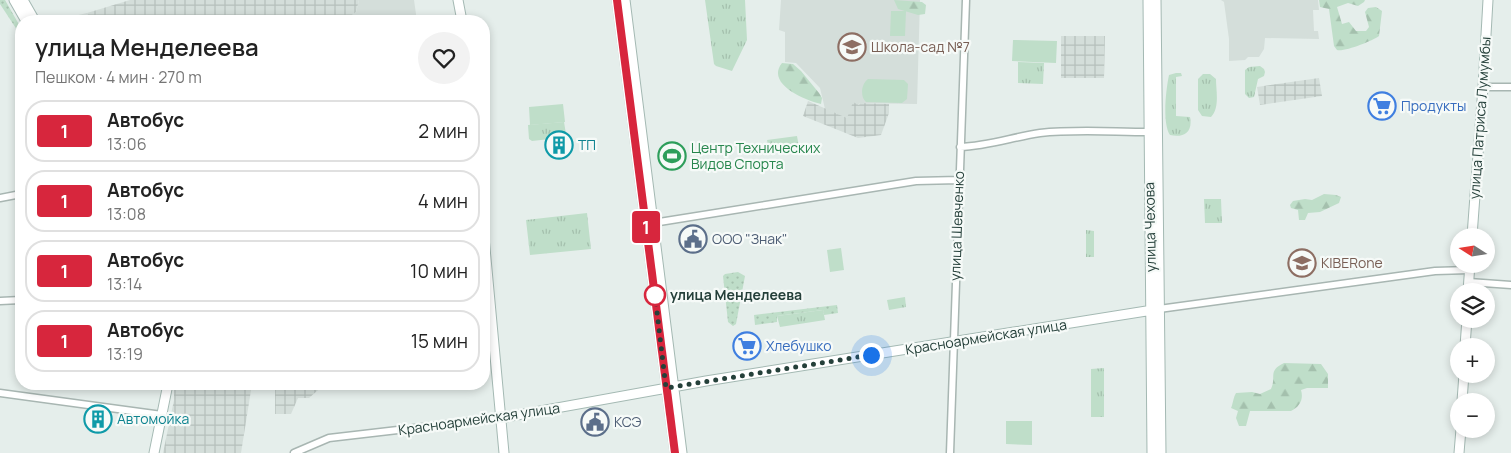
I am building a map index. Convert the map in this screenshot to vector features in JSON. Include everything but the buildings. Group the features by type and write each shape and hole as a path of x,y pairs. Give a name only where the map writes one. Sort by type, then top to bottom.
{"street":[{"path":"14,0 23,15"},
{"path":"23,0 32,15"},
{"path":"458,0 461,15"},
{"path":"617,0 631,82 670,387 682,453"},
{"path":"625,0 631,82"},
{"name":"улица Шевченко","path":"950,453 966,0"},
{"name":"улица Чехова","path":"1148,0 1153,132 1155,310 1161,453"},
{"name":"улица Чехова","path":"1153,132 1156,0"},
{"name":"улица Патриса Лумумбы","path":"1473,228 1488,0"},
{"path":"1483,87 1511,87"},
{"path":"960,147 982,146 1021,136 1051,132 1153,132"},
{"path":"649,224 916,181 959,180"},
{"path":"0,198 15,195"},
{"name":"Красноармейская улица","path":"294,453 329,438 501,418 670,387 1155,310 1450,269"},
{"path":"1495,286 1511,285"},
{"path":"0,301 15,300"},
{"path":"490,301 504,453"},
{"name":"улица Чехова","path":"1152,453 1155,310"},
{"path":"670,387 675,453"},
{"path":"154,453 167,390"},
{"path":"0,393 162,415"},
{"path":"1459,453 1460,438"}],"shaded area":[{"path":"130,0 359,0 356,12 352,15 88,15 87,13"},
{"path":"359,0 414,0 416,15 352,15 356,12"},
{"name":"Школа-сад №7","path":"781,0 920,0 917,104 860,103 847,118 825,109 820,88 796,63 785,62 785,32 779,30"},
{"path":"1221,0 1318,0 1319,10 1313,10 1314,31 1318,31 1319,39 1265,38 1264,49 1259,57 1229,61 1229,39 1224,2"},
{"path":"1061,36 1105,36 1104,78 1061,78"},
{"path":"1319,78 1322,96 1260,105 1257,87"},
{"path":"808,101 847,118 853,102 859,105 860,103 889,104 889,113 881,135 858,138 803,116"},
{"path":"174,390 251,390 241,453 163,453 174,400"},
{"path":"275,390 318,390 309,398 298,398 291,414 275,414"}],"green space":[{"path":"0,0 5,0 15,18 15,27 0,4"},
{"path":"705,0 745,0 747,40 732,71 714,64"},
{"path":"894,0 922,2 926,5 925,14 918,15 898,9"},
{"path":"1319,0 1365,0 1358,6 1348,3 1337,7 1342,24 1349,22 1356,31 1366,31 1369,27 1365,12 1368,8 1376,7 1382,11 1379,36 1352,48 1337,50 1334,46 1329,9 1320,7"},
{"path":"891,11 906,11 905,36 890,36"},
{"path":"1013,40 1057,41 1056,63 1012,61"},
{"path":"1018,62 1044,63 1043,84 1018,83"},
{"path":"782,63 793,64 801,71 819,93 822,98 821,104 798,95 783,84 779,78 778,71"},
{"path":"1260,66 1264,69 1264,76 1258,79 1254,97 1249,98 1245,94 1245,70 1249,67"},
{"path":"1181,73 1182,76 1176,77 1176,116 1190,117 1191,122 1189,130 1179,136 1170,135 1166,123 1165,106 1169,75"},
{"path":"1203,74 1210,74 1216,79 1217,104 1211,117 1202,116 1198,110 1198,79"},
{"path":"868,79 904,80 908,84 907,99 902,103 866,102 862,90"},
{"path":"563,104 565,122 530,125 529,107"},
{"path":"564,122 566,134 550,135 550,139 532,141 529,139 528,125"},
{"path":"797,136 799,147 769,151 767,140"},
{"path":"1324,194 1341,197 1339,203 1320,212 1308,213 1305,220 1299,220 1298,210 1291,208 1290,205 1293,201 1312,200"},
{"path":"1204,199 1221,199 1222,223 1205,223"},
{"path":"587,213 591,249 530,255 526,220"},
{"path":"1086,230 1094,231 1094,257 1086,257"},
{"path":"841,248 844,270 830,272 827,250"},
{"path":"738,272 745,276 736,324 733,326 728,322 723,276"},
{"path":"905,297 906,307 889,310 887,300"},
{"path":"837,305 838,313 824,315 823,310 777,316 777,322 755,325 754,315"},
{"path":"823,310 825,320 780,327 777,316"},
{"path":"1284,363 1321,364 1328,374 1328,388 1307,388 1301,390 1302,397 1300,403 1291,411 1250,411 1246,426 1239,426 1236,418 1238,411 1231,408 1236,393 1252,392 1260,394 1271,389 1274,372"},
{"path":"1104,368 1104,417 1091,417 1091,369"},
{"path":"1006,421 1032,421 1032,445 1006,444"}],"bus line":[{"name":"1","path":"617,0 675,453"}],"place":[{"name":"Школа-сад №7","path":"852,47"},
{"name":"Продукты","path":"1382,106"},
{"name":"ТП","path":"559,145"},
{"name":"Центр Технических Видов Спорта","path":"672,156"},
{"name":"ООО \"Знак\"","path":"693,239"},
{"name":"KIBERone","path":"1302,263"},
{"name":"улица Менделеева","path":"655,295"},
{"name":"Хлебушко","path":"747,346"},
{"name":"Автомойка","path":"98,419"},
{"name":"КСЭ","path":"595,422"}],"route":[{"path":"655,295 666,388 706,380 871,355"}]}
